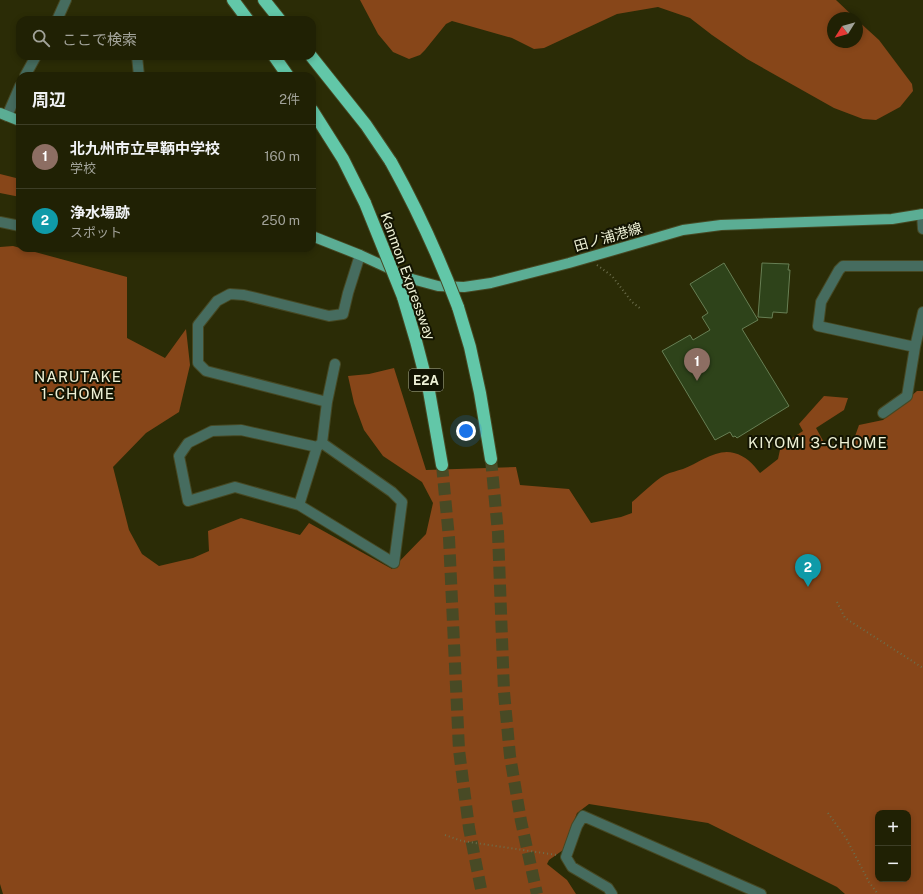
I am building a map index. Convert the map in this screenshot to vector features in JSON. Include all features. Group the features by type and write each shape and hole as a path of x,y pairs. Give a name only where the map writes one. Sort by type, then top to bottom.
{"highway":[{"path":"233,0 245,16"},
{"path":"264,0 277,16"},
{"path":"277,60 285,72"},
{"path":"314,60 366,125 391,162 428,232 458,307 470,347 480,393 491,459"},
{"name":"Kanmon Expressway","path":"316,116 343,159 365,203 403,297 429,391 442,465"}],"main road":[{"path":"3,114 16,119"},
{"name":"田ノ浦港線","path":"316,238 360,255 412,279 438,286 464,287 491,283 590,257 683,230 722,225 892,219 922,214"}],"street":[{"path":"59,16 66,0"},
{"path":"27,72 34,60"},
{"path":"137,60 139,72"},
{"path":"3,114 16,93"},
{"path":"922,214 923,229"},
{"path":"0,222 16,225"},
{"path":"327,402 206,371 198,362 198,325 217,302 230,294 244,295 329,316 343,314 360,255"},
{"path":"915,347 818,326 821,302 839,270 843,266 923,266"},
{"path":"883,413 907,396 915,347 923,312"},
{"path":"299,505 319,445 335,364"},
{"path":"241,430 319,445 392,492 402,502 394,563 299,505 235,487 188,501 179,456 188,443 212,431 241,430"},
{"path":"612,894 608,888 572,866 566,857 582,816 761,894"}],"path":[{"path":"590,257 592,262 612,276 632,302 641,309"},
{"path":"837,602 845,618 923,668"},
{"path":"828,812 846,838 869,882 878,894"},
{"path":"445,835 462,841 566,857"}],"shaded area":[{"path":"360,0 836,0 849,12 827,12 827,48 863,48 863,25 879,40 912,84 913,91 900,107 876,120 863,119 834,108 747,59 690,18 658,7 617,14 544,48 534,49 512,38 452,21 446,24 420,55 409,59 393,52 378,34"},
{"path":"0,174 16,178 16,196 0,193"},
{"path":"13,246 16,247 16,252 35,252 127,277 127,338 165,358 186,329 190,365 179,412 146,433 113,467 129,530 142,554 159,566 193,558 209,551 208,531 241,518 300,535 309,523 392,569 426,534 433,503 422,482 383,456 364,430 354,403 348,376 369,374 394,368 426,470 516,467 520,485 569,489 591,523 621,517 632,513 632,502 661,477 683,469 715,454 728,452 738,454 755,466 760,473 778,459 781,445 803,431 799,424 824,396 848,398 844,410 816,428 826,446 854,439 859,425 883,420 917,391 923,391 923,894 845,894 837,887 708,823 589,804 577,813 563,850 549,860 547,864 567,880 576,894 3,894 0,884 0,247"}],"building":[{"path":"724,263 758,320 742,329 789,406 737,438 735,436 733,437 730,432 715,440 662,351 690,335 693,340 710,330 702,317 708,313 690,284"},
{"path":"762,263 789,264 788,270 790,270 787,313 773,312 772,318 758,317"}],"tunnel":[{"path":"491,459 498,533 504,692 510,756 521,821 537,894"},
{"path":"442,465 449,538 459,750 469,828 482,894"}],"place":[{"name":"北九州市立早鞆中学校","path":"697,381"},
{"name":"浄水場跡","path":"808,587"}],"district":[{"name":"NARUTAKE 1-CHOME","path":"78,384"},
{"name":"KIYOMI 3-CHOME","path":"818,442"}]}
